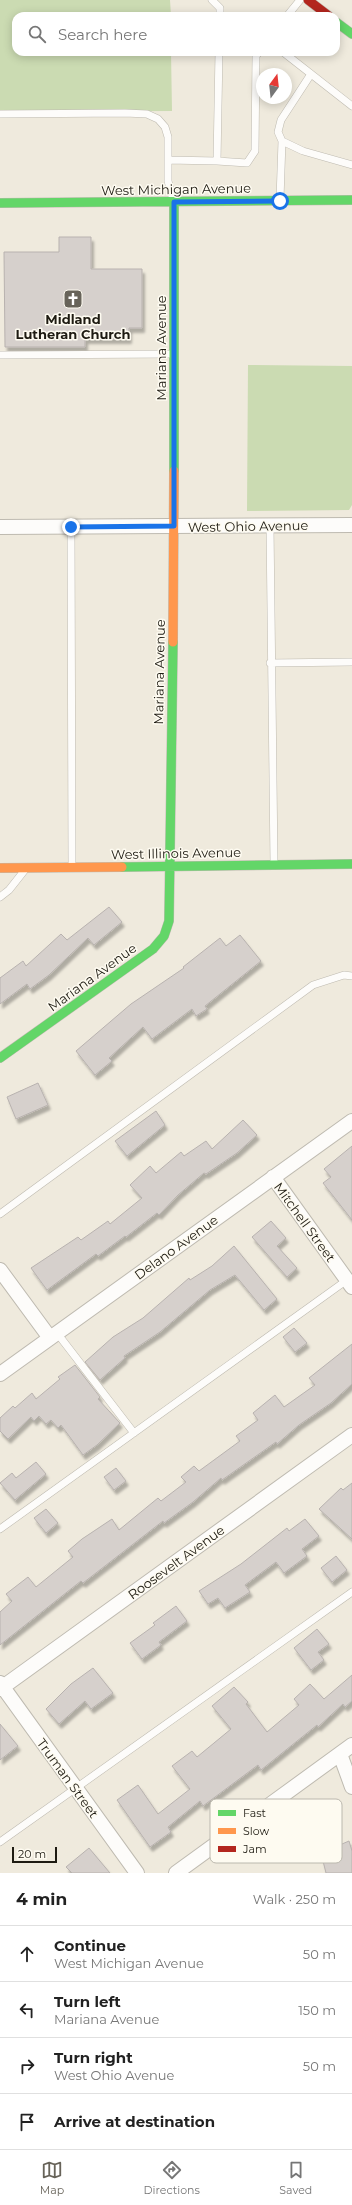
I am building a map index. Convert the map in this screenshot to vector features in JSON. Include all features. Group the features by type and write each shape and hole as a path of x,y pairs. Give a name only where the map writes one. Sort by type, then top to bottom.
{"street":[{"path":"312,1 324,12"},
{"path":"340,25 352,34"},
{"name":"West Michigan Avenue","path":"0,203 352,200"},
{"name":"Mariana Avenue","path":"0,1058 144,955 160,942 164,936 169,921 174,526 174,202"},
{"name":"West Ohio Avenue","path":"0,527 352,525"},
{"name":"West Illinois Avenue","path":"0,868 352,864"},
{"name":"Delano Avenue","path":"0,1374 352,1120"},
{"name":"Mitchell Street","path":"273,1177 349,1283"},
{"path":"0,1270 53,1336"},
{"name":"Roosevelt Avenue","path":"1,1686 352,1435"},
{"name":"Truman Street","path":"1,1686 137,1873"},
{"path":"278,1799 352,1745"},
{"path":"340,1754 352,1787"},
{"path":"176,1873 210,1848"}],"lane":[{"path":"212,0 220,8 220,12"},
{"path":"290,12 300,0"},
{"path":"217,161 219,56"},
{"path":"168,160 247,163 254,151 256,56"},
{"path":"288,56 352,106"},
{"path":"280,201 282,141 278,132 281,120 311,74"},
{"path":"0,114 148,114 158,119 165,127 168,137 168,181 174,202"},
{"path":"282,141 303,151 352,165"},
{"path":"0,355 174,354"},
{"path":"270,526 270,663 274,865"},
{"path":"71,527 72,867"},
{"path":"270,663 352,662"},
{"path":"0,897 9,890 27,867"},
{"path":"0,1214 313,985 344,975 352,976"},
{"path":"0,1529 134,1433 349,1283"},
{"path":"53,1336 134,1433"},
{"path":"0,1842 352,1592"}],"green space":[{"path":"0,0 170,0 171,12 12,12 12,56 171,56 172,111 0,112"},
{"path":"248,365 352,366 352,505 349,510 247,511"}],"building":[{"name":"Midland Lutheran Church","path":"59,237 91,237 91,269 142,269 142,328 129,328 129,339 85,339 85,347 5,347 4,252 59,252"},
{"path":"109,907 122,922 94,945 88,938 49,975 30,989 27,984 0,1004 0,978 23,961 26,966 61,934 67,940"},
{"path":"240,935 261,961 205,1006 207,1009 196,1016 192,1009 152,1039 143,1027 109,1058 112,1061 95,1075 76,1051 131,1004 184,968 183,967 220,938 226,946"},
{"path":"38,1083 48,1105 16,1119 7,1097"},
{"path":"156,1111 165,1125 127,1156 115,1141"},
{"path":"243,1120 257,1135 237,1153 206,1174 204,1173 178,1195 159,1215 157,1213 126,1237 125,1236 98,1256 96,1254 47,1290 31,1268 78,1237 81,1240 108,1221 110,1224 142,1198 130,1185 150,1166 156,1173 181,1152 184,1156 206,1141 212,1149"},
{"path":"352,1146 352,1220 323,1183 331,1177 324,1169"},
{"path":"271,1221 286,1238 277,1246 297,1268 287,1277 252,1237"},
{"path":"234,1246 277,1299 264,1310 235,1275 210,1290 160,1332 124,1356 125,1358 100,1380 85,1362 113,1337 143,1318 189,1278 190,1280 212,1266"},
{"path":"294,1328 307,1343 295,1352 283,1337"},
{"path":"352,1344 352,1384 331,1403 299,1425 277,1444 276,1442 222,1480 221,1478 193,1502 164,1523 163,1521 83,1583 81,1581 0,1645 0,1612 12,1601 6,1594 28,1577 36,1587 73,1557 68,1551 82,1539 112,1519 119,1530 158,1498 161,1501 186,1482 181,1477 194,1466 199,1471 240,1441 236,1436 258,1420 253,1413 275,1395 284,1407 315,1385 309,1378"},
{"path":"75,1365 100,1397 98,1399 120,1423 97,1445 83,1455 61,1425 58,1428 51,1420 46,1424 39,1416 34,1421 31,1417 8,1439 0,1431 0,1418 13,1406 15,1408 32,1393 36,1399 60,1379 58,1377"},
{"path":"36,1462 46,1474 15,1500 0,1483 12,1473 16,1478"},
{"path":"116,1468 126,1481 114,1490 104,1477"},
{"path":"352,1483 352,1539 319,1509 341,1488 343,1490"},
{"path":"46,1509 58,1523 46,1533 34,1518"},
{"path":"305,1519 319,1536 302,1549 307,1556 284,1573 276,1562 245,1585 250,1592 225,1608 218,1598 208,1604 199,1591 241,1564 287,1528 289,1531"},
{"path":"336,1556 347,1570 332,1582 321,1568"},
{"path":"176,1606 187,1621 159,1642 161,1645 142,1659 130,1643 155,1625 153,1623"},
{"path":"317,1629 329,1644 318,1652 324,1660 311,1670 294,1648"},
{"path":"93,1668 113,1693 91,1709 85,1701 59,1724 46,1709 71,1684"},
{"path":"352,1675 352,1701 345,1707 343,1704 318,1727 317,1725 261,1770 258,1765 212,1799 210,1799 210,1801 203,1806 200,1801 168,1827 171,1832 150,1847 117,1800 138,1785 158,1814 190,1789 172,1766 192,1751 197,1757 231,1729 212,1706 234,1687 248,1702 246,1704 267,1732 299,1705 294,1699 310,1684 324,1699"},
{"path":"0,1724 18,1746 0,1760"},
{"path":"349,1841 352,1851 352,1873 326,1873 324,1863 342,1863 342,1844"},
{"path":"89,1848 110,1873 72,1873 66,1867"}],"traffic: fast":[{"path":"340,25 352,34"},
{"path":"0,203 352,200"},
{"path":"174,202 174,471"},
{"path":"0,1058 153,949 164,936 169,921 173,642"},
{"path":"122,867 352,864"}],"traffic: slow":[{"path":"173,642 174,471"},
{"path":"0,868 122,867"}],"traffic: jam":[{"path":"308,0 324,12"}],"place":[{"name":"Midland Lutheran Church","path":"73,299"}],"route":[{"path":"71,527 174,526 174,202 280,201"}]}
